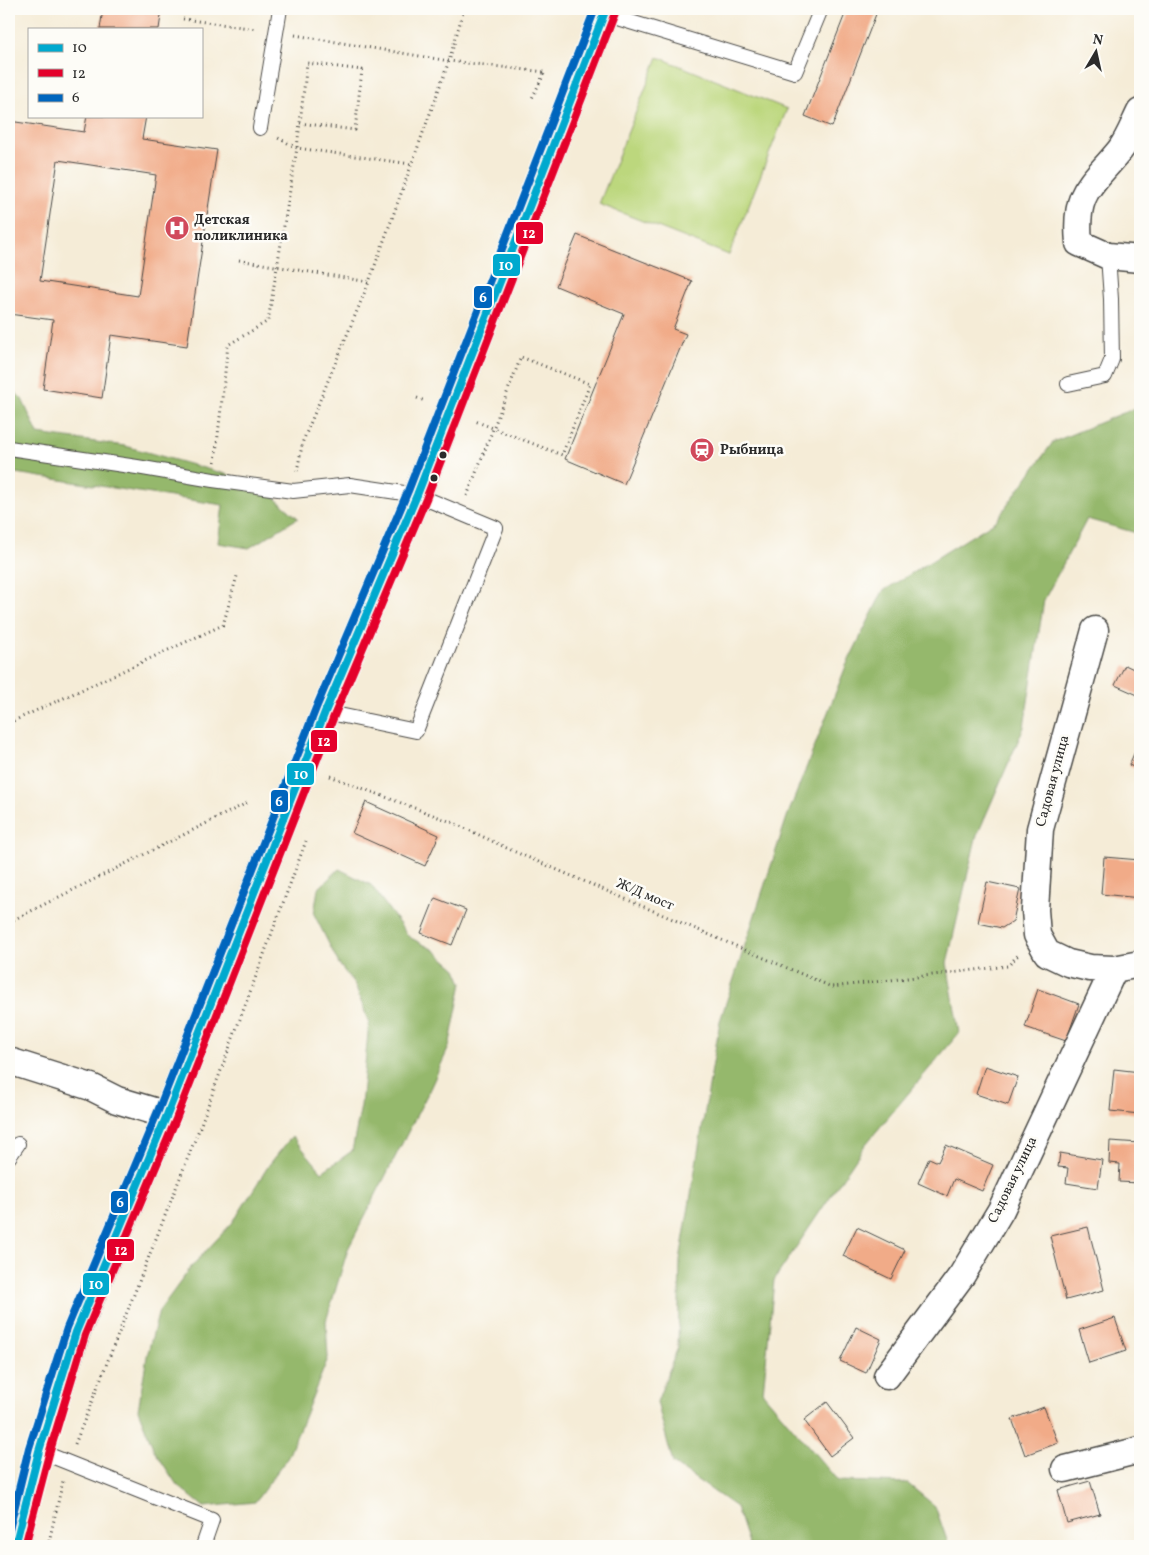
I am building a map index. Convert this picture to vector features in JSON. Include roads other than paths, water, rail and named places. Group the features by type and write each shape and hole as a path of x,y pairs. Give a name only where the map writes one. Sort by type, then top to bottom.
{"main road":[{"path":"15,1546 39,1451 76,1332 167,1115 325,712 417,495 605,11"}],"street":[{"path":"1140,112 1121,149 1096,175 1082,197 1078,223 1080,243 1108,256 1140,259"},
{"name":"Садовая улица","path":"887,1376 962,1275 1001,1210 1114,969 1090,968 1068,963 1048,953 1037,935 1035,910 1040,828 1095,630"},
{"path":"1114,969 1140,964"},
{"path":"9,1060 91,1087 117,1100 167,1115"},
{"path":"1065,1469 1140,1450"}],"lane":[{"path":"260,128 280,9"},
{"path":"605,11 795,72 821,9"},
{"path":"1068,384 1105,376 1112,359 1108,256"},
{"path":"9,448 294,491 350,485 417,495 496,528 416,731 325,712"},
{"path":"9,1158 18,1144"},
{"path":"39,1451 212,1520 203,1546"}],"place":[{"name":"Детская поликлиника","path":"177,228"},
{"name":"Рыбница","path":"702,450"}]}
